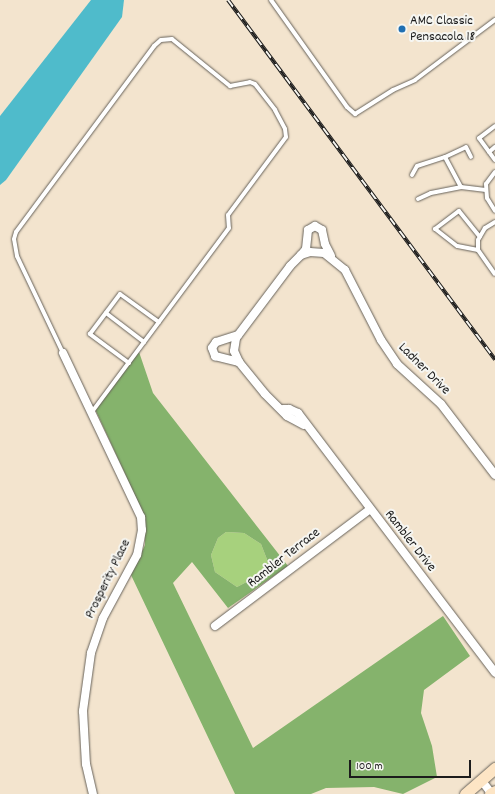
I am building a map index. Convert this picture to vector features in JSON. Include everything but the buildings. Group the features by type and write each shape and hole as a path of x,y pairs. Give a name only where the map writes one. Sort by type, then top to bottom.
{"street":[{"name":"Ladner Drive","path":"238,335 290,266 306,249 308,230 316,226 322,230 325,244 331,256 345,270 381,340 397,364 441,404 495,475"},
{"path":"301,255 316,251 331,256"},
{"path":"238,335 216,342 212,348 218,358 229,358 239,362"},
{"name":"Rambler Drive","path":"238,335 234,351 239,362 265,394 283,409 287,416 304,425 495,673"},
{"name":"Prosperity Place","path":"63,353 141,517 142,530 137,555 95,638 83,711 86,764 93,794"},
{"name":"Rambler Terrace","path":"215,626 369,510"},
{"path":"465,794 482,781 495,768"},
{"path":"482,781 492,792"}],"lane":[{"path":"271,0 347,107 355,114 393,90 415,80 495,20"},
{"path":"63,353 17,256 14,239 16,232 154,46 166,38 176,40 230,86 250,82 255,84 274,110 285,129 286,137 228,215 229,228 92,412"},
{"path":"495,126 479,138 495,160"},
{"path":"412,175 417,166 445,157 466,147 471,157"},
{"path":"489,152 495,147"},
{"path":"445,157 461,187"},
{"path":"495,172 486,184 487,198 495,211"},
{"path":"418,199 430,193 461,187 486,190"},
{"path":"480,237 458,211 435,230 457,246 478,250 495,274"},
{"path":"478,250 480,237 486,228 495,222"},
{"path":"129,363 90,334 120,294 159,322"},
{"path":"106,313 144,342"}],"green space":[{"path":"138,349 153,393 288,566 228,608 192,562 173,583 253,748 443,616 470,656 424,690 421,713 432,746 437,777 403,794 374,787 326,788 311,794 235,794 131,575 145,545 145,517 95,409","holes":["226,532 244,533 261,544 268,562 262,574 237,587 215,572 211,555 218,538"]},
{"path":"226,532 244,533 261,544 268,562 262,574 237,587 215,572 211,555 218,538"}],"water":[{"path":"91,0 124,0 122,17 6,180 0,185 0,116"}],"railway":[{"path":"228,0 495,360"}],"place":[{"name":"AMC Classic Pensacola 18","path":"402,29"}]}
